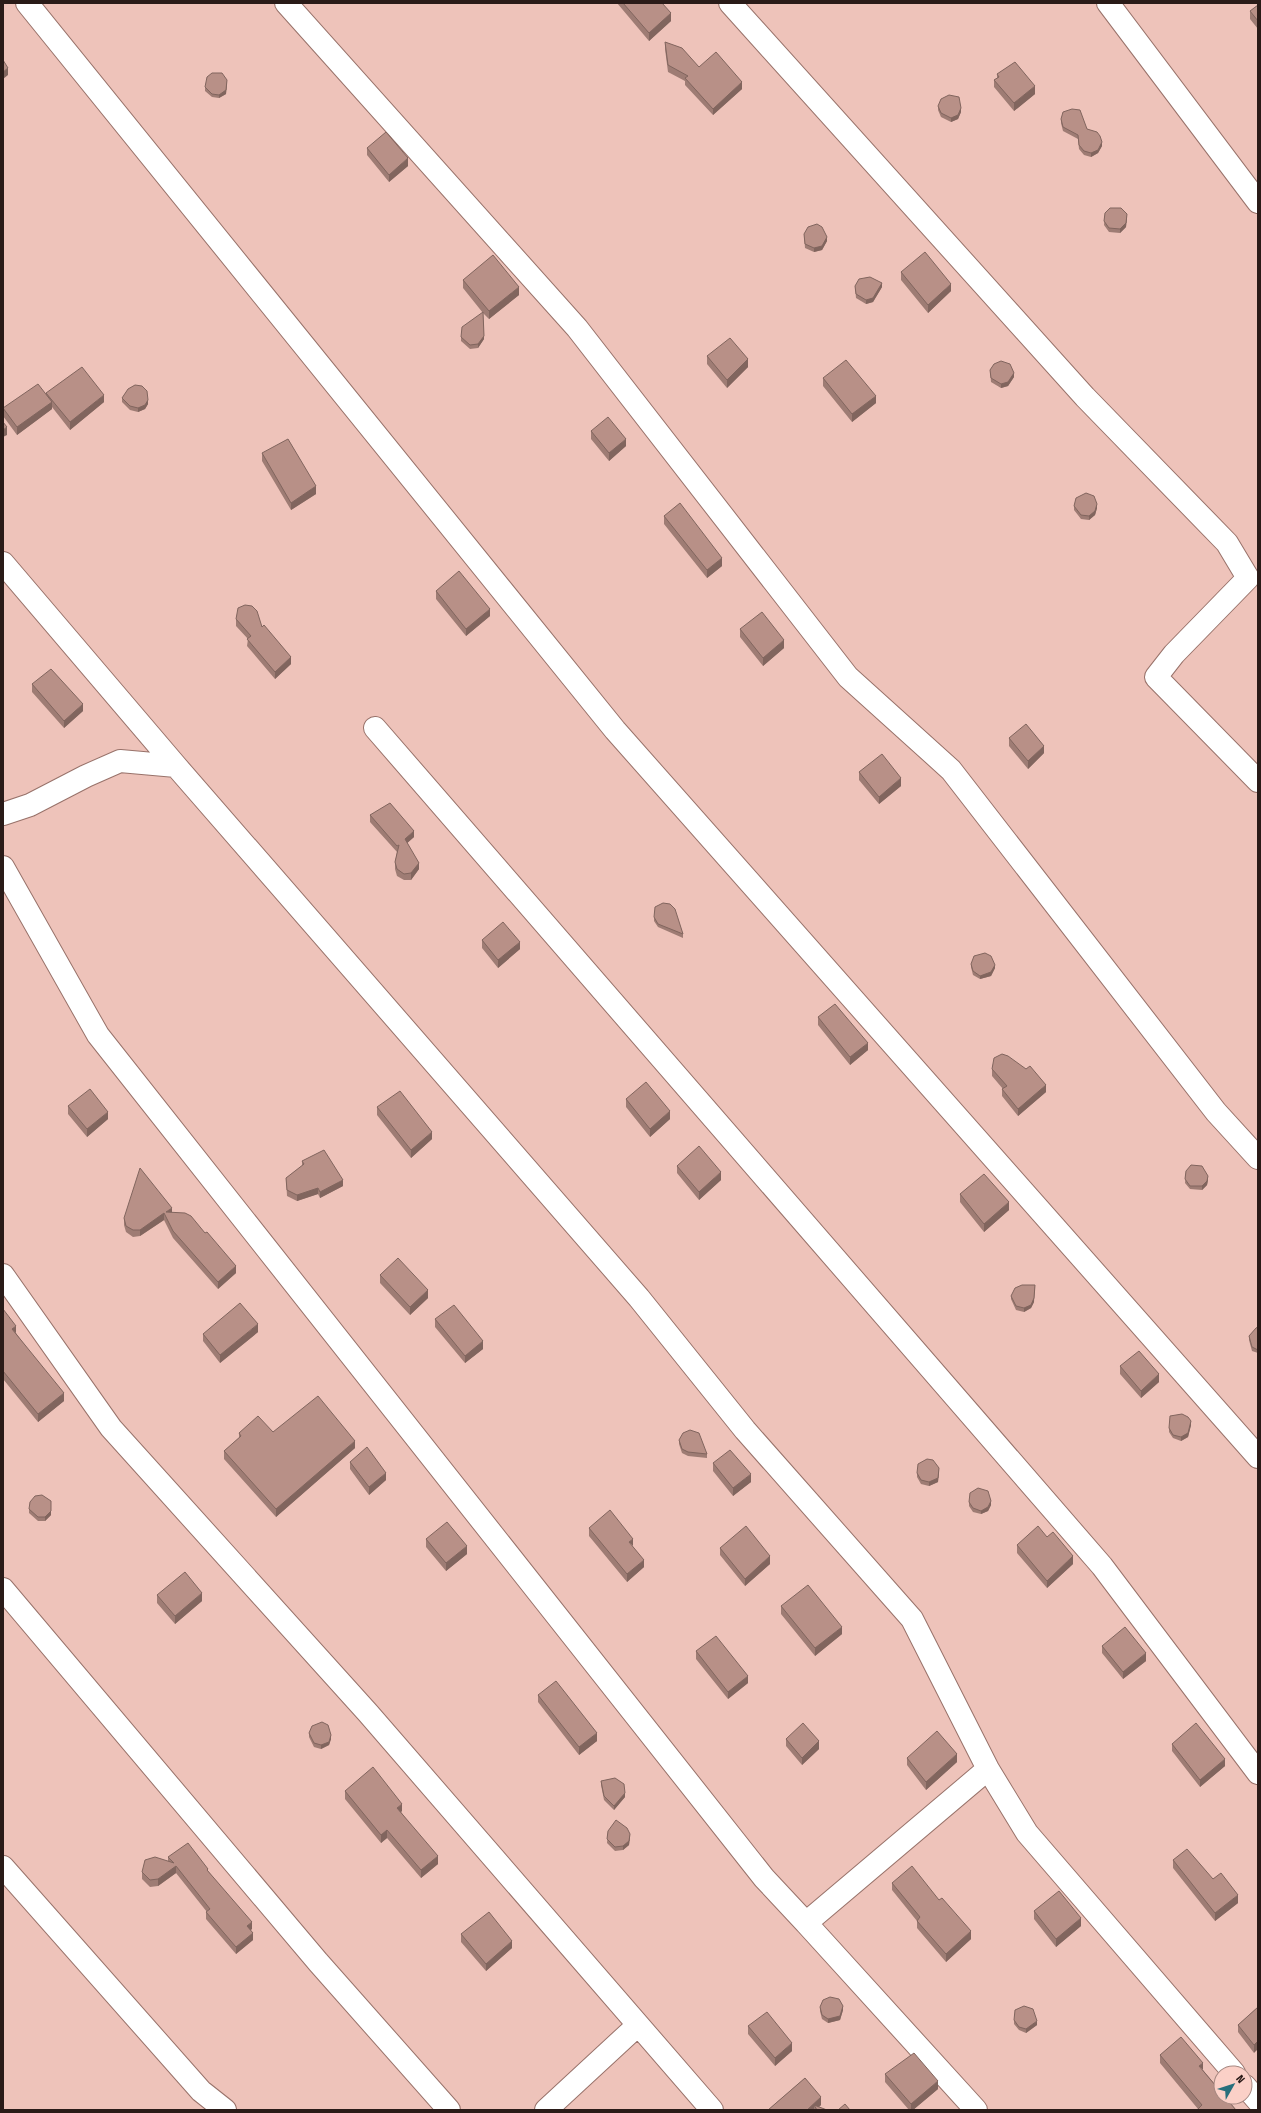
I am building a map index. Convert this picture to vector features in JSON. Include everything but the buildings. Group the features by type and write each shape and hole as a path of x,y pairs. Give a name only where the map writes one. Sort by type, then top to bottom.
{"street":[{"path":"27,3 615,730 1258,1457"},
{"path":"286,3 577,328 848,677 951,770 1216,1112 1258,1158"},
{"path":"730,3 1085,397 1227,543 1253,573 1174,654 1156,677 1258,781"},
{"path":"1108,3 1258,202"},
{"path":"3,563 176,766 639,1298 745,1430 912,1619 988,1768 1027,1833 1227,2065"},
{"path":"375,728 1102,1566 1258,1773"},
{"path":"3,814 30,805 86,776 120,761 176,766"},
{"path":"3,867 98,1035 764,1878 976,2110"},
{"path":"3,1275 111,1428 368,1713 712,2110"},
{"path":"3,1589 318,1962 449,2110"},
{"path":"806,1923 988,1768"},
{"path":"3,1867 201,2091 225,2110"},
{"path":"546,2110 638,2025"}]}
